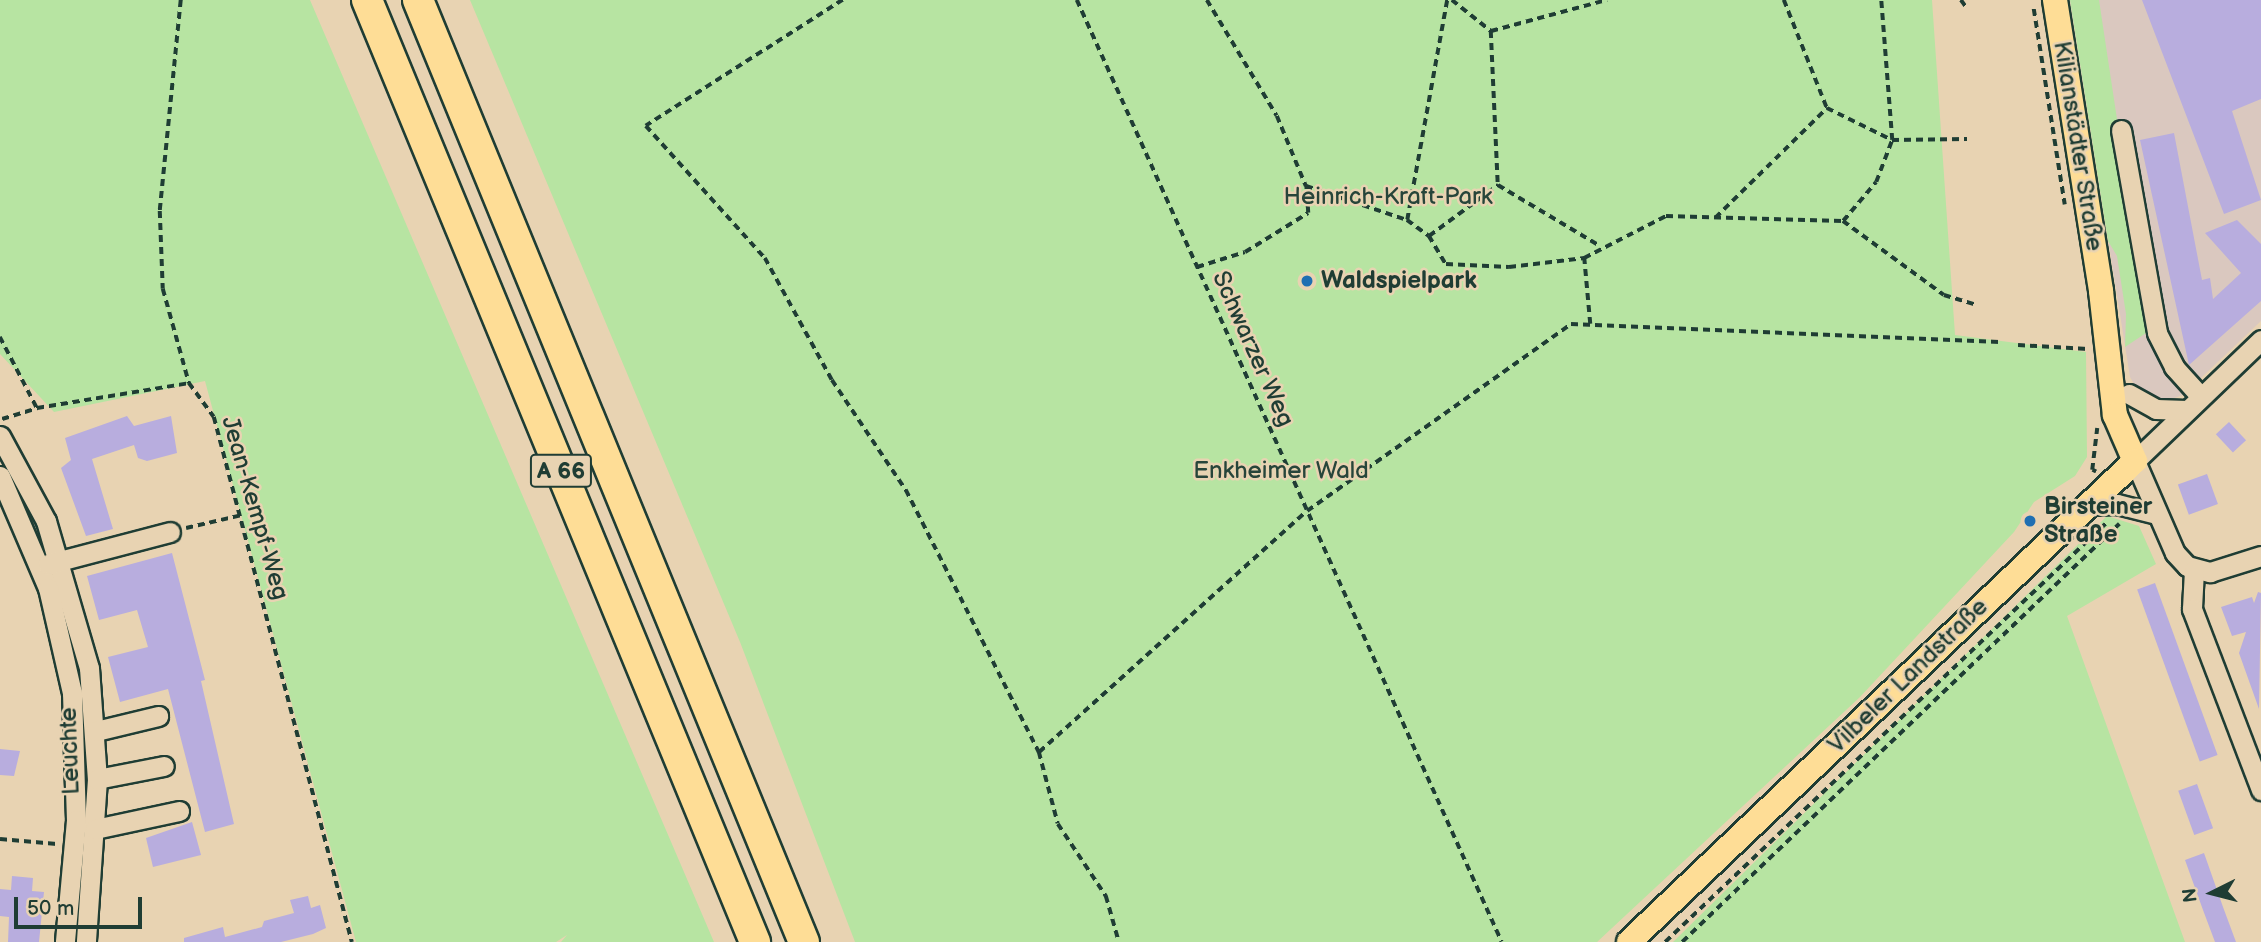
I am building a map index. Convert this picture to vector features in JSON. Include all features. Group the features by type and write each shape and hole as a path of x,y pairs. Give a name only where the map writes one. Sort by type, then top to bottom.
{"highway":[{"name":"A 66","path":"368,0 755,942"},
{"name":"A 66","path":"418,0 804,942"}],"main road":[{"name":"Kilianstädter Straße","path":"2055,0 2101,291 2115,415"},
{"name":"Kilianstädter Straße","path":"2101,291 2129,394 2135,461"},
{"path":"2115,415 2135,461"},
{"path":"2088,505 2110,460 2115,415"},
{"name":"Vilbeler Landstraße","path":"1629,942 2135,461"}],"street":[{"path":"2122,130 2157,333 2194,403 2157,409 2129,394"},
{"name":"Vilbeler Landstraße","path":"2135,461 2261,340"},
{"name":"Leuchte","path":"0,436 39,506 60,561 82,634 96,731 97,779 86,942"},
{"path":"2135,461 2180,561 2194,570 2220,570 2261,556"},
{"name":"Leuchte","path":"0,476 40,566 65,655 75,731 76,820 65,942"},
{"path":"2088,505 2125,505 2157,513"},
{"path":"40,566 170,532"},
{"path":"2194,570 2192,609 2261,790"},
{"path":"96,731 158,716"},
{"path":"97,779 164,766"},
{"path":"95,830 179,811"}],"path":[{"name":"Jean-Kempf-Weg","path":"181,0 160,211 163,289 189,383 214,417 242,515 352,942"},
{"path":"844,0 646,126 765,258 832,380 906,489 1039,752 1058,824 1105,896 1119,942"},
{"name":"Schwarzer Weg","path":"1077,0 1502,942"},
{"path":"1197,267 1245,252 1308,213 1306,186 1277,116 1207,0"},
{"path":"1407,220 1450,0 1491,31"},
{"path":"1491,31 1607,0"},
{"path":"1784,0 1826,107 1892,140 1967,139"},
{"path":"1843,221 1876,183 1892,140 1881,0"},
{"path":"1961,0 1966,7"},
{"path":"2034,14 2066,215"},
{"path":"1491,31 1498,186"},
{"path":"1714,218 1826,107"},
{"path":"1306,186 1407,220 1429,236 1446,264 1509,267 1584,258 1600,246 1665,216 1843,221 1944,295 1977,305"},
{"path":"1429,236 1498,186"},
{"path":"1498,186 1600,246"},
{"path":"1584,258 1590,324"},
{"path":"1039,752 1307,511 1571,324 2000,342"},
{"path":"2018,345 2088,349 2085,336"},
{"path":"0,337 37,408"},
{"path":"0,419 37,408 189,383"},
{"path":"2092,470 2098,438"},
{"path":"1665,942 2125,505"},
{"path":"1682,942 2119,523 2125,505"},
{"path":"170,532 242,515"},
{"path":"0,839 58,844"}],"shaded area":[{"path":"2070,0 2261,0 2261,321 2183,395 2166,401 2139,393 2130,377"}],"green space":[{"path":"0,0 310,0 714,942 561,942 567,935 556,942 356,942 205,381 54,412 0,354"},
{"name":"Enkheimer Wald","path":"470,0 1932,0 1955,335 2086,352 2087,457 2075,476 2034,502 2014,532 1860,697 1597,942 855,942 740,642"},
{"path":"2070,0 2099,0 2149,331 2125,347 2126,314 2117,256 2108,241"},
{"path":"2107,516 2139,526 2156,564 2067,616 2185,942 1673,942"}],"building":[{"path":"2142,0 2261,0 2261,99 2232,111 2261,200 2224,214"},
{"path":"2174,133 2202,280 2210,278 2213,299 2241,273 2205,233 2237,220 2261,244 2261,301 2189,365 2140,140"},
{"path":"127,416 134,426 171,416 177,453 147,461 138,458 134,445 92,459 113,529 86,536 61,468 71,460 65,438"},
{"path":"2229,422 2246,440 2233,453 2216,434"},
{"path":"2207,474 2218,504 2189,515 2178,485"},
{"path":"172,553 205,680 201,681 234,824 205,832 168,689 120,702 108,657 148,647 137,610 99,620 87,576"},
{"path":"2155,583 2218,755 2200,761 2137,589"},
{"path":"2258,592 2261,593 2259,709 2239,653 2246,632 2232,636 2221,607 2252,597 2254,603"},
{"path":"0,749 20,751 14,776 0,775"},
{"path":"2197,784 2213,828 2194,835 2178,791"},
{"path":"192,822 201,855 153,867 146,838"},
{"path":"2204,853 2236,942 2215,942 2185,860"},
{"path":"12,876 33,878 32,891 44,892 39,942 8,942 9,917 0,916 0,889 11,890"},
{"path":"308,896 311,908 320,905 326,928 313,934 281,942 184,942 184,938 223,927 225,937 262,927 264,921 294,913 290,900"}],"place":[{"name":"Waldspielpark","path":"1307,281"},
{"name":"Birsteiner Straße","path":"2030,521"}],"park label":[{"name":"Heinrich-Kraft-Park","path":"1388,197"}]}
